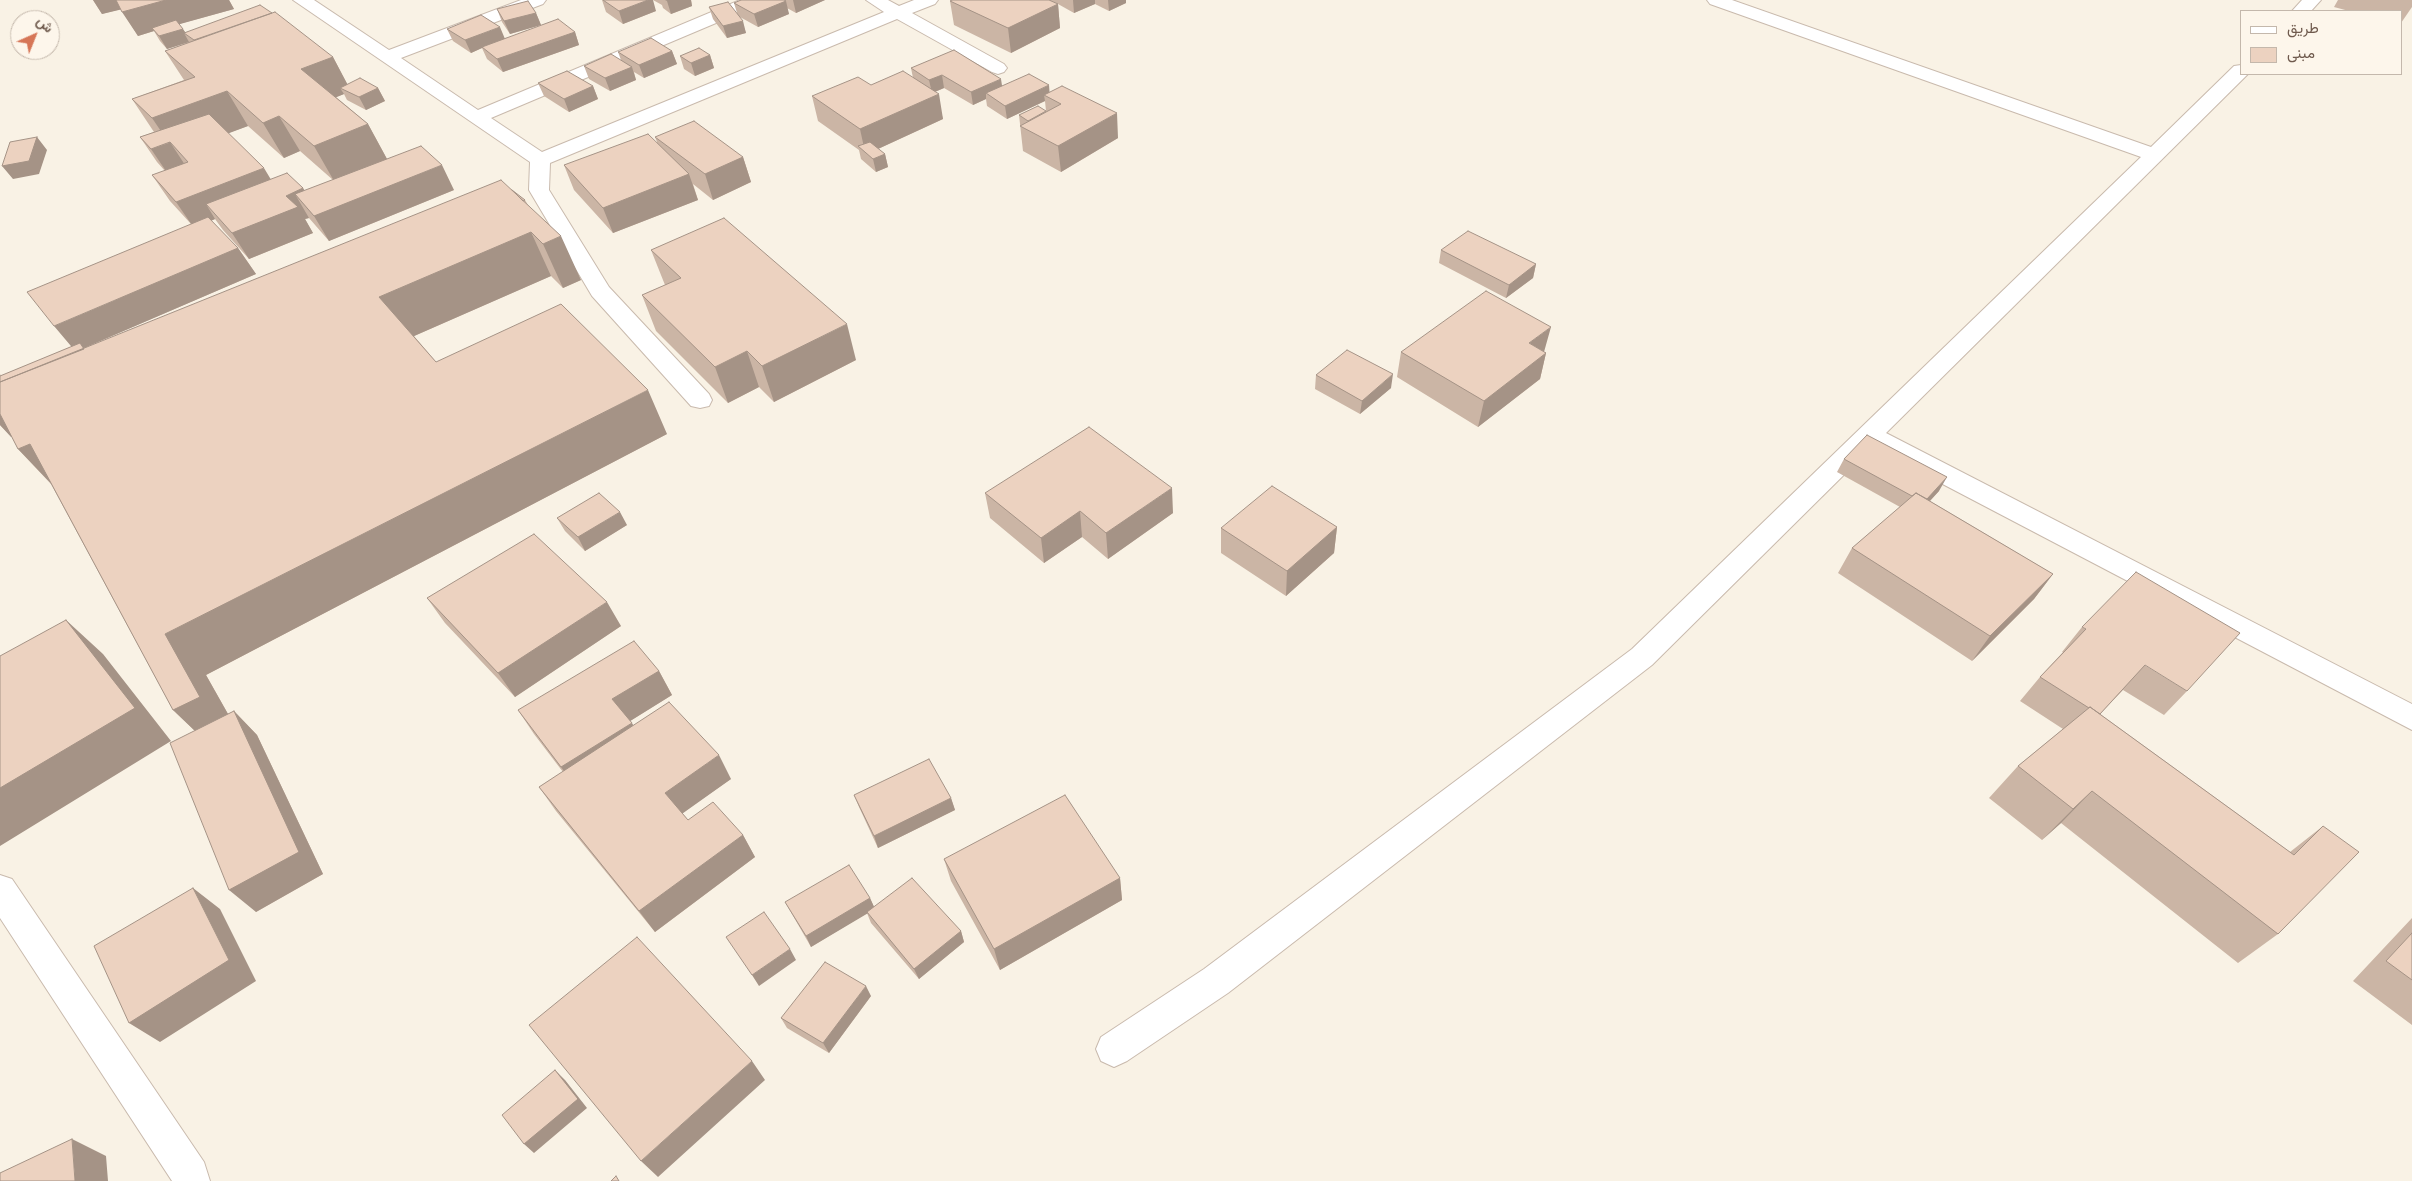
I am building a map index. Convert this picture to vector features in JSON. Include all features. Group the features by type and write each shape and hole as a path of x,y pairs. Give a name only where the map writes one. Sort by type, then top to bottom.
{"street":[{"path":"387,57 537,0"},
{"path":"477,117 755,0"},
{"path":"875,0 998,68"},
{"path":"540,160 929,0"},
{"path":"1716,0 2154,155"},
{"path":"2302,10 2312,0"},
{"path":"312,2 387,57 540,160"},
{"path":"1114,1049 1216,982 1642,657 2240,71"},
{"path":"540,160 539,190 600,292 700,400"},
{"path":"1869,435 2412,718"},
{"path":"0,890 190,1175 191,1181"}],"building":[{"path":"116,0 166,0 122,12"},
{"path":"603,0 648,0 619,11"},
{"path":"741,0 786,1 754,14 734,3"},
{"path":"1049,0 1058,4 1008,28 950,1"},
{"path":"528,1 536,13 504,21 497,9"},
{"path":"728,2 743,21 723,26 709,7"},
{"path":"260,5 272,13 194,40 184,33"},
{"path":"275,12 333,57 301,69 368,124 314,146 279,116 263,123 227,91 152,118 132,99 195,77 165,51"},
{"path":"481,15 500,27 465,40 447,29"},
{"path":"558,19 575,32 497,59 482,47"},
{"path":"176,20 183,29 159,36 152,28"},
{"path":"651,38 672,51 639,65 618,52"},
{"path":"699,48 710,55 691,63 680,56"},
{"path":"954,50 1001,79 971,92 942,75 929,80 911,68"},
{"path":"611,54 632,67 605,78 584,66"},
{"path":"567,71 593,86 564,99 538,83"},
{"path":"903,71 939,94 860,129 812,96 858,77 871,85"},
{"path":"1029,74 1049,85 1005,106 986,93"},
{"path":"360,78 378,88 359,97 340,88"},
{"path":"1062,86 1117,113 1058,146 1020,126 1061,104 1044,95"},
{"path":"1038,106 1046,111 1028,121 1019,115"},
{"path":"209,114 264,168 176,202 152,175 188,162 170,142 151,149 140,137"},
{"path":"694,121 743,157 705,174 655,137"},
{"path":"648,134 689,174 603,208 564,165"},
{"path":"37,137 29,161 2,166 10,142"},
{"path":"870,142 885,154 873,159 858,146"},
{"path":"421,146 442,165 314,216 295,194"},
{"path":"287,173 303,188 286,196 298,207 232,233 206,204"},
{"path":"501,180 561,236 543,244 531,232 379,297 436,362 561,304 648,390 165,634 200,697 173,710 30,444 18,449 0,414 0,382"},
{"path":"512,190 525,200 523,201"},
{"path":"208,217 238,248 54,326 27,292"},
{"path":"724,218 847,324 762,366 747,351 715,367 642,295 681,278 651,250"},
{"path":"1468,231 1536,264 1509,285 1441,250"},
{"path":"1486,291 1551,327 1529,343 1546,353 1484,401 1401,352"},
{"path":"80,343 84,349 0,382 0,376"},
{"path":"1347,350 1393,374 1362,401 1316,375"},
{"path":"1089,427 1172,488 1106,533 1080,511 1041,538 985,493"},
{"path":"1867,435 1947,477 1927,499 1916,493 1912,496 1844,459"},
{"path":"1272,486 1337,527 1287,571 1221,528"},
{"path":"599,493 620,512 578,537 557,518"},
{"path":"1916,493 2053,574 1990,636 1852,548"},
{"path":"534,534 607,602 498,673 427,598"},
{"path":"2136,572 2240,633 2187,691 2145,665 2100,714 2040,677 2086,629 2082,627"},
{"path":"66,620 135,708 0,788 0,656"},
{"path":"634,641 659,671 612,699 632,723 561,767 518,710"},
{"path":"669,702 719,755 665,793 688,820 713,802 743,835 639,911 539,787"},
{"path":"2090,707 2294,855 2323,826 2359,852 2278,934 2092,791 2073,809 2018,766"},
{"path":"234,711 299,852 229,890 170,743"},
{"path":"929,759 951,798 874,836 854,795"},
{"path":"1065,795 1120,878 994,949 944,859"},
{"path":"849,865 870,898 806,936 785,902"},
{"path":"912,878 961,931 914,969 867,912"},
{"path":"193,888 229,960 129,1023 94,946"},
{"path":"764,912 790,949 752,975 726,937"},
{"path":"2412,933 2412,980 2386,961"},
{"path":"637,937 752,1061 641,1161 529,1025"},
{"path":"825,962 866,986 823,1043 781,1018"},
{"path":"555,1070 578,1099 524,1144 502,1115"},
{"path":"72,1139 75,1181 0,1181 0,1173"},
{"path":"616,1176 619,1181 611,1181"}]}
